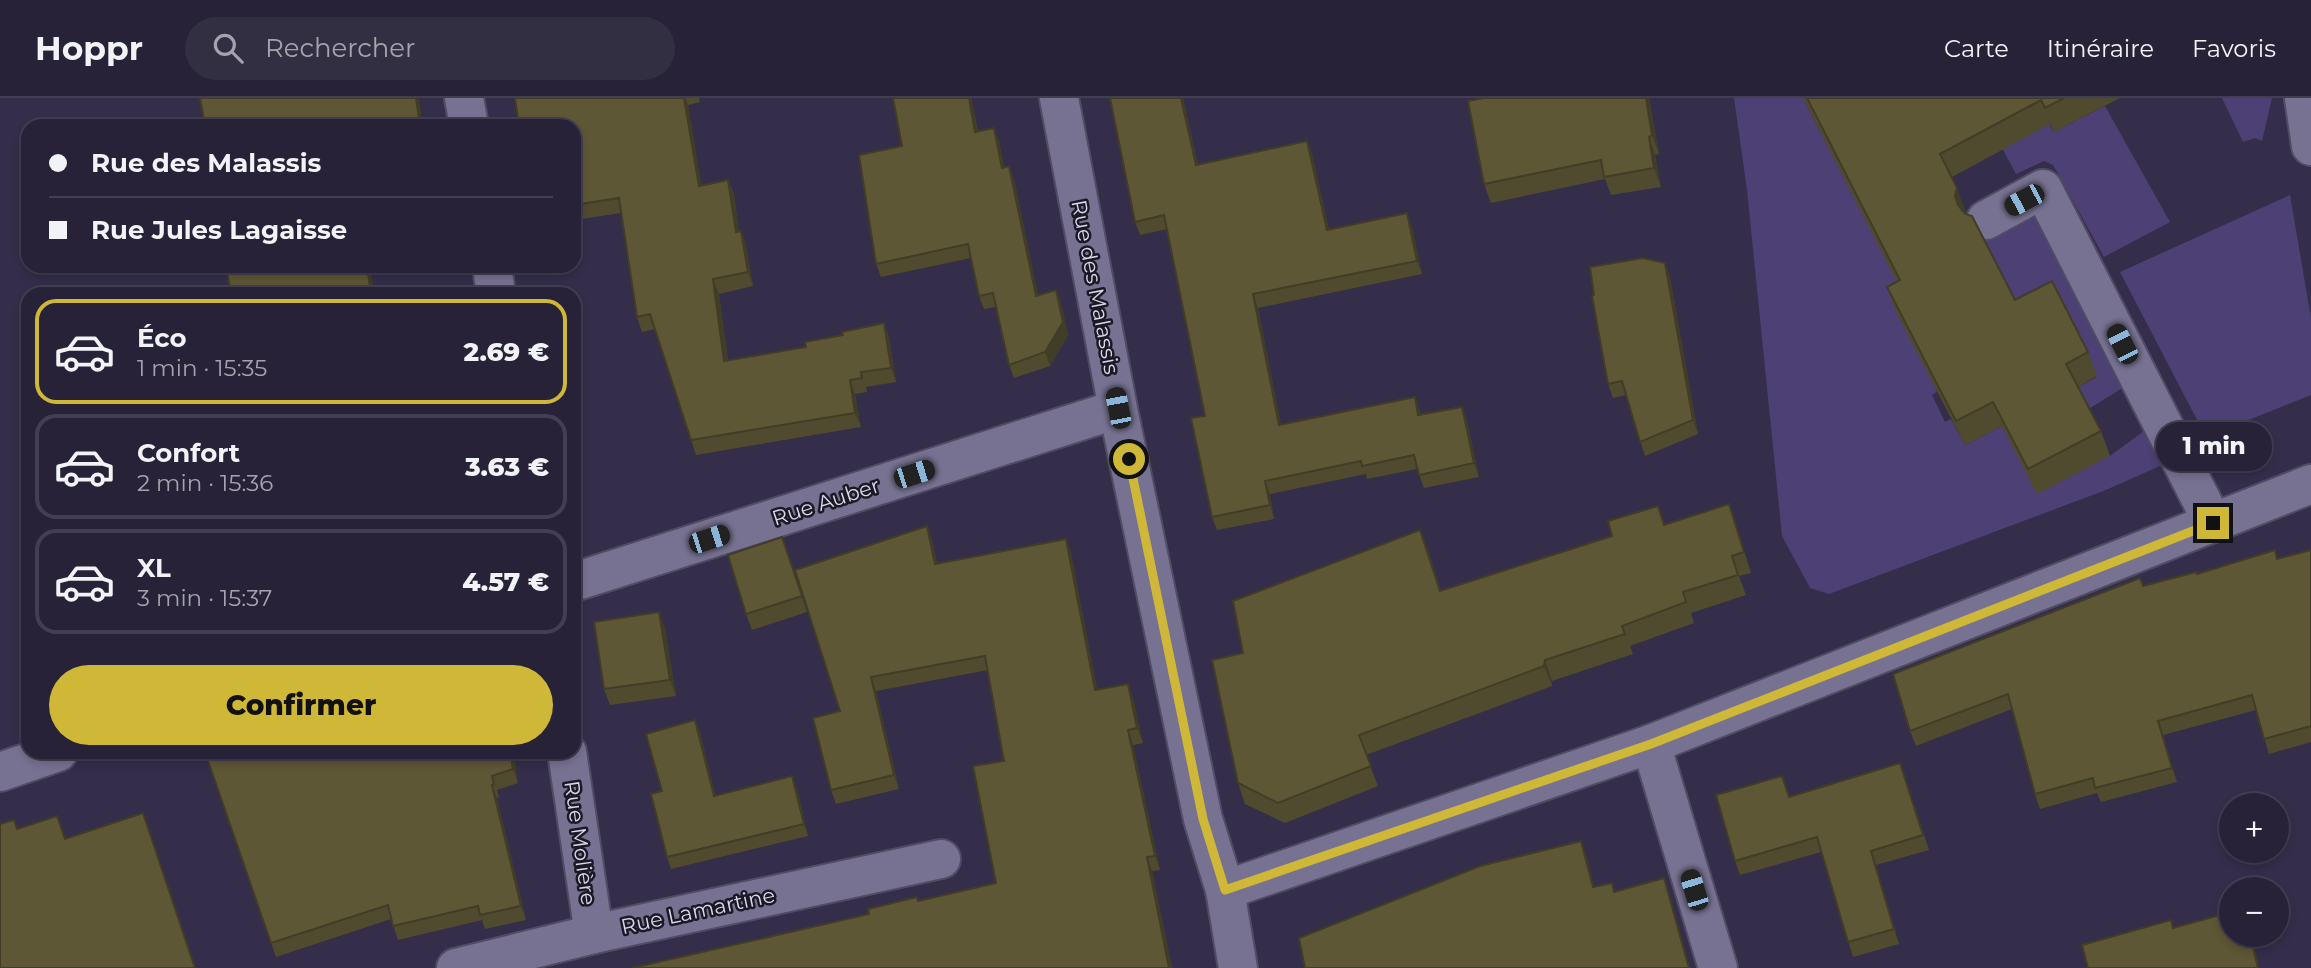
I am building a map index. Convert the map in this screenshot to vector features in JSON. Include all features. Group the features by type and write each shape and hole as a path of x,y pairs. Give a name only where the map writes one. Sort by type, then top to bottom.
{"street":[{"path":"464,98 468,119"},
{"name":"Rue des Malassis","path":"1059,98 1118,408 1203,819 1225,890 1238,968"},
{"path":"2304,98 2311,146"},
{"path":"1986,220 2043,189 2213,523"},
{"name":"Rue Auber","path":"581,580 1118,408"},
{"path":"1225,890 1651,744 2311,484"},
{"path":"1651,744 1718,968"},
{"path":"0,772 38,759"},
{"name":"Rue Molière","path":"568,759 594,934"},
{"name":"Rue Lamartine","path":"456,968 594,934 941,859"}],"shaded area":[{"path":"1734,98 1803,98 1874,236 1883,232 1937,392 1932,395 1945,422 1951,419 1965,445 2002,426 2110,456 2148,428 2171,461 2106,490 1829,594 1810,588 1782,536 1747,190"},
{"path":"2222,98 2272,98 2262,141 2255,138 2243,142"},
{"path":"2105,106 2170,222 2104,257 2053,165 2044,161 2016,174 2000,144 2047,120 2054,132"},
{"path":"2290,195 2311,318 2311,395 2206,437 2120,272"},
{"path":"2037,213 2129,384 2087,410 2076,388 2097,377 2024,324 1978,234"}],"building":[{"path":"200,98 416,98 419,119 204,119"},
{"path":"515,98 684,98 699,186 728,180 736,232 741,231 748,272 713,279 724,361 806,347 805,342 884,323 891,368 861,372 862,378 850,380 855,413 691,440 650,314 637,317 619,198 581,204 581,119 518,119"},
{"path":"893,98 969,98 975,132 994,128 1002,168 1009,166 1036,296 1056,290 1063,322 1045,352 1009,365 993,293 979,296 968,244 876,264 859,155 902,146"},
{"path":"1110,98 1181,98 1196,165 1307,141 1327,230 1407,213 1417,261 1253,294 1279,425 1415,397 1418,415 1462,407 1474,463 1419,475 1414,455 1362,466 1361,461 1265,481 1270,505 1212,517 1191,418 1205,416 1164,215 1135,222"},
{"path":"1484,98 1646,98 1654,168 1604,177 1601,160 1484,184 1468,101"},
{"path":"1807,98 2064,98 2045,108 2041,100 1940,154 1957,188 1955,196 1958,205 1965,214 1972,216 2015,300 2052,281 2088,352 2066,364 2101,431 2028,469 1993,402 1956,421 1887,287 1900,280"},
{"path":"1643,258 1665,263 1693,420 1640,442 1622,381 1608,384 1592,296 1590,267"},
{"path":"227,273 368,273 370,287 230,287"},
{"path":"1729,504 1744,552 1732,556 1738,575 1683,592 1686,602 1622,626 1625,634 1545,660 1544,666 1359,735 1371,766 1278,803 1238,783 1212,660 1243,653 1233,601 1420,530 1440,591 1612,536 1608,521 1658,506 1664,525"},
{"path":"927,526 935,564 1066,539 1095,690 1128,684 1137,728 1128,730 1155,856 1147,857 1169,968 632,968 869,914 868,909 917,897 918,901 996,883 973,766 1004,761 985,656 871,677 894,775 831,790 813,718 840,711 795,570"},
{"path":"782,537 802,596 746,614 728,555"},
{"path":"2275,550 2277,559 2311,550 2311,726 2264,739 2252,695 2158,721 2172,768 2095,788 2093,778 2035,794 2008,694 1910,731 1893,674 2140,578 2143,586 2196,572 2197,574"},
{"path":"659,612 670,680 604,689 594,622"},
{"path":"695,720 714,796 792,776 804,824 667,857 651,794 662,791 646,734"},
{"path":"207,759 511,759 513,769 492,776 492,785 521,906 480,915 478,906 393,926 388,905 271,943"},
{"path":"1900,763 1923,835 1871,851 1894,929 1848,942 1817,837 1735,861 1716,795 1782,776 1789,797"},
{"path":"143,813 195,968 0,968 0,824 14,820 17,829 57,816 65,839"},
{"path":"1581,841 1593,887 1612,883 1614,892 1664,878 1689,968 1305,968 1299,938 1480,866"},
{"path":"2219,915 2219,947 2253,947 2258,968 2088,968 2082,945 2171,920 2173,928"}],"route":[{"path":"1129,459 1203,819 1225,890 1651,744 2213,523"}]}
